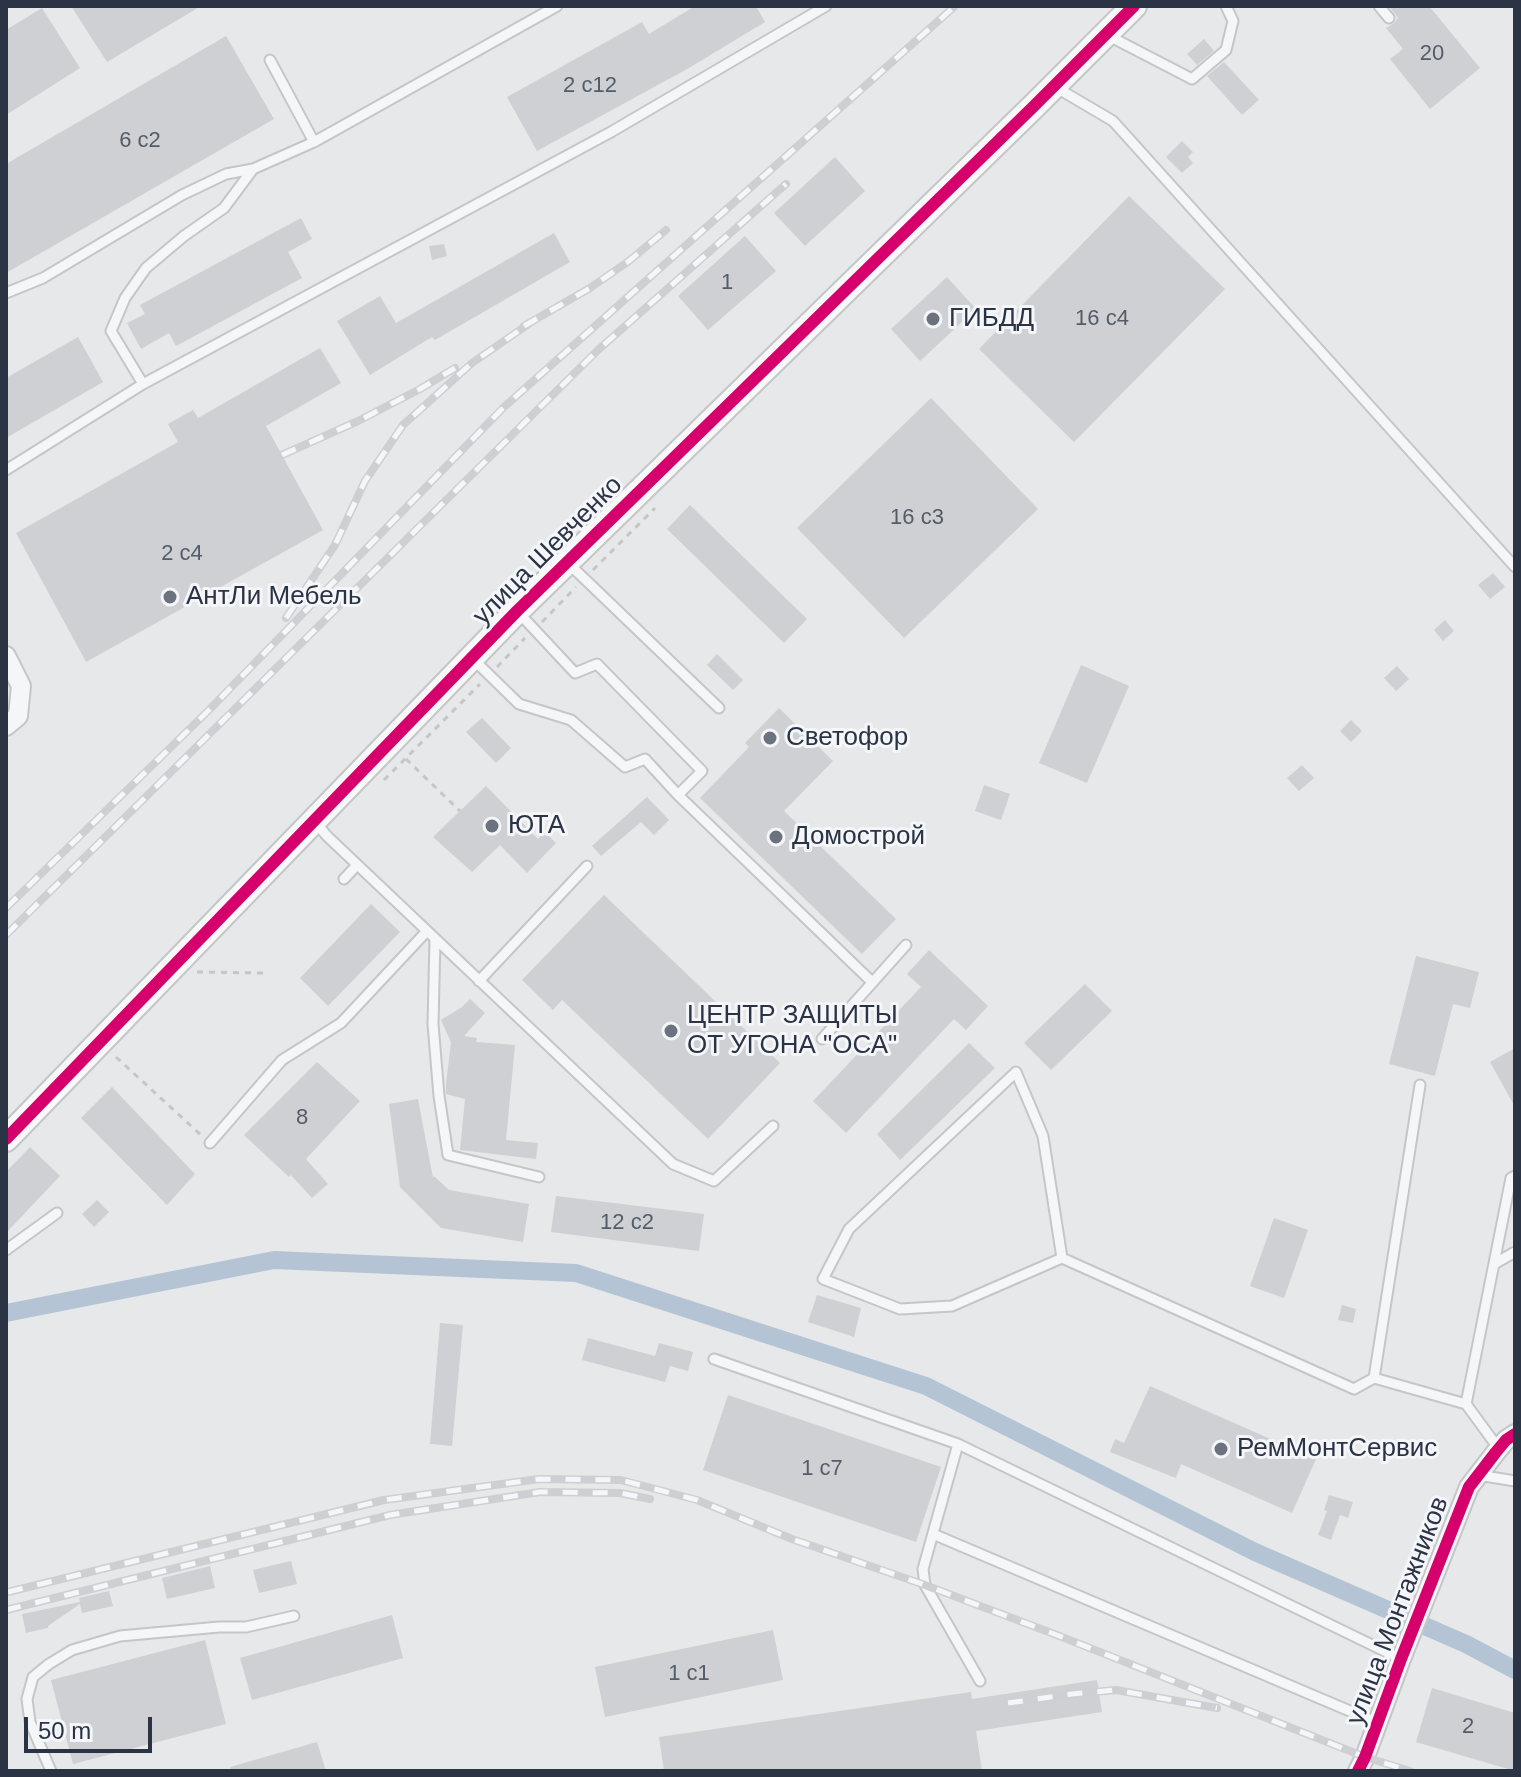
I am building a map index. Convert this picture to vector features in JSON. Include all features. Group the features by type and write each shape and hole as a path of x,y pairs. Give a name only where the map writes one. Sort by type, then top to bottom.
{"street":[{"name":"улица Шевченко","path":"6,1139 313,821 481,666 517,611 575,570 1134,6"},
{"path":"6,656 21,686 18,716 6,726"},
{"name":"улица Монтажников","path":"1358,1771 1469,1487 1506,1440 1515,1434"}],"lane":[{"path":"6,293 43,278 182,195 226,174 253,169 314,142 557,6"},
{"path":"6,470 143,384 611,132 826,6"},
{"path":"1105,34 1192,79 1226,50 1233,21 1226,6"},
{"path":"1379,6 1389,18"},
{"path":"270,60 314,142"},
{"path":"1054,87 1113,121 1515,567"},
{"path":"143,384 111,331 125,298 146,268 224,208 253,169"},
{"path":"575,570 719,708"},
{"path":"517,611 575,673 597,664 702,771 678,795"},
{"path":"481,666 519,704 571,720 625,767 645,759 678,795 872,982"},
{"path":"313,821 673,1164 714,1181 773,1126"},
{"path":"344,879 357,865"},
{"path":"479,981 587,866"},
{"path":"210,1143 282,1060 341,1023 427,931"},
{"path":"435,939 433,1024 448,1155 539,1177"},
{"path":"822,1039 906,945"},
{"path":"1062,1258 1043,1136 1016,1072 849,1229 823,1279 900,1309 952,1306 1062,1258 1354,1389 1374,1378 1466,1404 1499,1449"},
{"path":"1374,1378 1420,1085"},
{"path":"1466,1404 1511,1178 1515,1176"},
{"path":"6,1250 57,1213"},
{"path":"1494,1264 1515,1252"},
{"path":"714,1359 958,1444 1401,1659"},
{"path":"958,1444 923,1569 925,1585 980,1681"},
{"path":"1478,1475 1515,1481"},
{"path":"933,1534 1378,1723"},
{"path":"51,1771 30,1722 27,1699 33,1677 49,1664 72,1650 120,1636 246,1627 294,1616"}],"path":[{"path":"383,781 406,759 481,666 534,629 575,570 661,501"},
{"path":"406,759 460,811"},
{"path":"189,972 264,973"},
{"path":"110,1052 210,1143"}],"building":[{"path":"71,6 201,6 107,62"},
{"path":"695,6 756,6 765,22 689,68 537,151 507,97 642,22 649,34"},
{"path":"1389,6 1429,6 1480,68 1430,109 1390,59 1403,49 1386,28 1398,18"},
{"path":"42,8 80,68 6,115 6,30"},
{"path":"226,36 274,119 6,273 6,164"},
{"path":"1204,39 1214,51 1197,65 1187,54"},
{"path":"1224,62 1259,100 1242,115 1207,76"},
{"path":"1182,141 1193,152 1188,157 1193,163 1182,173 1166,157"},
{"path":"835,157 865,191 805,246 774,213"},
{"path":"1129,196 1225,289 1074,442 979,349"},
{"path":"301,218 312,239 288,252 302,278 176,346 169,333 141,349 127,323 145,314 140,305"},
{"path":"554,233 570,262 435,340 432,337 370,375 337,321 380,296 396,323"},
{"path":"745,236 776,271 708,330 678,296"},
{"path":"444,244 447,256 432,260 429,246"},
{"name":"ГИБДД","path":"947,277 976,309 920,361 891,329"},
{"path":"78,337 103,382 6,438 6,378"},
{"path":"320,348 341,383 266,426 323,530 86,662 16,533 178,442 168,424 193,410 198,418"},
{"path":"931,398 1038,509 904,638 797,528"},
{"path":"690,505 807,619 784,643 667,529"},
{"path":"1493,573 1505,587 1490,599 1478,585"},
{"path":"1445,620 1454,631 1443,641 1434,630"},
{"path":"717,654 743,680 733,690 707,665"},
{"path":"1081,665 1129,686 1087,783 1039,763"},
{"path":"1397,666 1409,679 1396,691 1384,678"},
{"path":"779,708 833,761 784,811 896,919 862,954 700,798 749,747 745,743"},
{"path":"482,718 511,748 496,763 466,732"},
{"path":"1351,720 1362,731 1351,742 1340,731"},
{"path":"1302,765 1314,778 1299,791 1287,778"},
{"path":"984,785 1010,794 1001,820 975,811"},
{"path":"486,786 538,839 545,832 556,843 527,873 500,845 472,872 433,837"},
{"path":"647,797 669,820 654,835 641,822 601,856 592,846"},
{"name":"ЦЕНТР ЗАЩИТЫ ОТ УГОНА \"ОСА\"","path":"604,895 780,1063 708,1139 562,1000 553,1010 522,980"},
{"path":"371,904 400,932 328,1006 300,978"},
{"path":"929,950 988,1006 966,1030 954,1019 846,1133 813,1101 921,987 907,974"},
{"path":"1416,956 1479,972 1470,1008 1453,1004 1435,1076 1389,1064"},
{"path":"1085,984 1112,1011 1051,1070 1024,1043"},
{"path":"470,999 485,1013 464,1036 477,1038 476,1042 515,1045 506,1140 538,1143 536,1159 460,1150 465,1099 446,1094 451,1042 441,1020"},
{"path":"969,1043 995,1068 900,1160 877,1134"},
{"path":"1515,1048 1515,1107 1490,1062"},
{"path":"317,1062 360,1101 306,1159 328,1184 312,1198 291,1175 289,1177 244,1135"},
{"path":"112,1087 195,1174 167,1205 81,1118"},
{"path":"418,1099 433,1178 449,1190 529,1204 523,1242 441,1228 400,1187 389,1104"},
{"path":"30,1147 60,1176 6,1233 6,1172"},
{"path":"556,1196 704,1214 699,1251 551,1232"},
{"path":"97,1200 109,1212 94,1227 82,1214"},
{"path":"1274,1218 1308,1230 1284,1298 1250,1286"},
{"path":"817,1295 861,1308 854,1337 808,1322"},
{"path":"1342,1305 1356,1309 1353,1323 1338,1320"},
{"path":"440,1323 463,1325 452,1446 430,1444"},
{"path":"588,1338 655,1356 659,1343 693,1352 688,1371 670,1366 665,1382 582,1360"},
{"name":"РемМонтСервис","path":"1150,1386 1316,1459 1292,1513 1181,1464 1176,1478 1110,1452 1115,1439 1124,1443"},
{"path":"728,1395 941,1467 916,1542 703,1470"},
{"path":"1329,1495 1353,1502 1348,1518 1340,1515 1331,1540 1318,1535"},
{"path":"291,1561 297,1584 259,1593 253,1570"},
{"path":"210,1566 215,1588 167,1599 162,1578"},
{"path":"109,1591 113,1606 82,1613 80,1604 48,1628 26,1633 22,1614 80,1602 79,1598"},
{"path":"392,1615 403,1658 252,1700 240,1658"},
{"path":"773,1630 783,1680 605,1717 595,1667"},
{"path":"205,1640 226,1724 73,1764 51,1680"},
{"path":"1097,1680 1102,1712 976,1731 982,1771 664,1771 659,1737 971,1692 972,1699"},
{"path":"1432,1688 1515,1713 1515,1771 1416,1742"},
{"path":"317,1742 326,1771 231,1771 230,1767"}],"waterway":[{"path":"6,1313 274,1260 576,1273 926,1386 1255,1552 1466,1644 1515,1670"}],"railway":[{"path":"6,908 209,710 504,407 955,6"},
{"path":"6,935 598,350 786,184"},
{"path":"524,326 590,288 666,230"},
{"path":"286,618 335,545 365,481 403,425 472,363 533,321"},
{"path":"282,455 358,421 455,368"},
{"path":"8,1592 384,1500 539,1479 621,1480 697,1500 792,1539 1062,1637 1365,1757 1410,1771"},
{"path":"6,1610 390,1515 540,1492 620,1493 650,1499"},
{"path":"1008,1703 1116,1690 1217,1708"}],"cycle path":[{"path":"6,1139 517,611 1134,6"},
{"path":"1358,1771 1469,1487 1506,1440 1515,1434"}],"place":[{"name":"ГИБДД","path":"933,319"},
{"name":"АнтЛи Мебель","path":"170,597"},
{"name":"Светофор","path":"770,738"},
{"name":"ЮТА","path":"492,826"},
{"name":"Домострой","path":"776,837"},
{"name":"ЦЕНТР ЗАЩИТЫ ОТ УГОНА \"ОСА\"","path":"671,1031"},
{"name":"РемМонтСервис","path":"1221,1449"}]}
